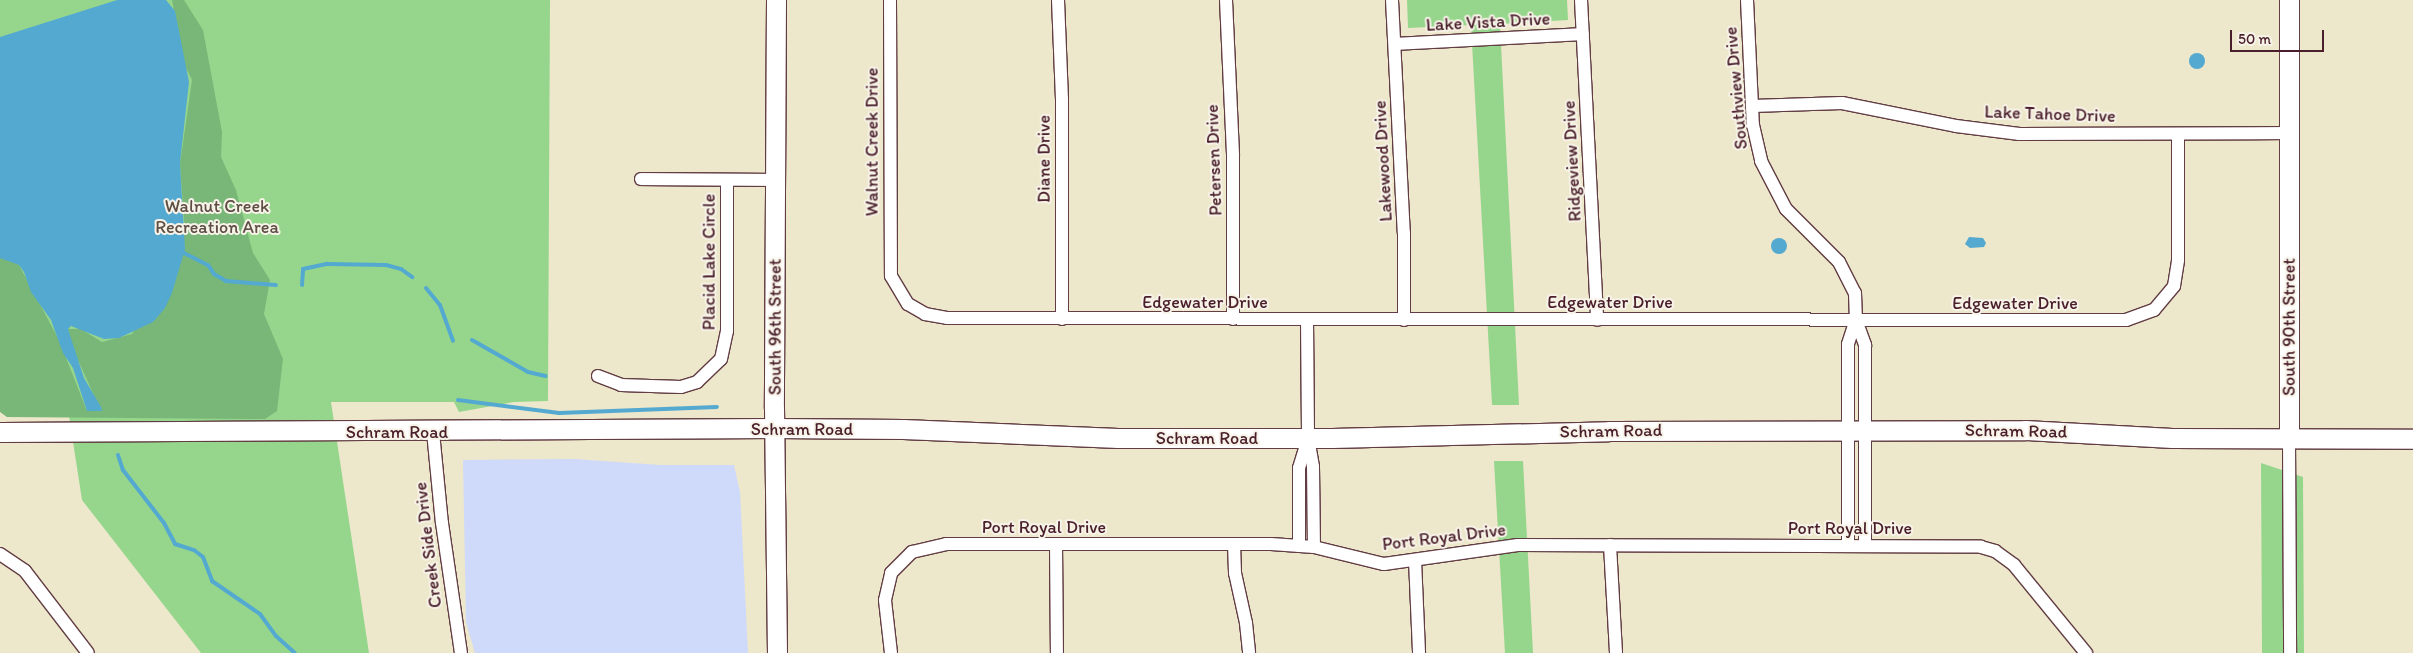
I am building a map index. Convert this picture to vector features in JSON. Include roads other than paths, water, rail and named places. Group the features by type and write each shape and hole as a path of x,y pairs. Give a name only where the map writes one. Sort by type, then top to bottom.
{"main road":[{"name":"South 96th Street","path":"776,0 774,428 777,653"},
{"name":"South 90th Street","path":"2289,0 2289,439"},
{"name":"Schram Road","path":"0,432 433,432 774,428 903,429 1118,438 1308,438 1608,431 2025,430 2172,438 2413,439"}],"street":[{"name":"Walnut Creek Drive","path":"890,0 889,258 894,283"},
{"name":"Diane Drive","path":"1058,0 1062,99 1062,319"},
{"name":"Petersen Drive","path":"1226,0 1233,156 1233,319"},
{"name":"Lakewood Drive","path":"1392,0 1404,233 1404,320"},
{"name":"Ridgeview Drive","path":"1581,0 1597,320"},
{"name":"Southview Drive","path":"1747,0 1752,106 1757,149 1769,180 1795,220 1847,272 1856,293 1856,320 1848,344 1857,430 1865,545"},
{"name":"Lake Vista Drive","path":"1395,44 1583,34"},
{"name":"Lake Tahoe Drive","path":"1752,106 1842,102 1956,126 2019,134 2289,133"},
{"name":"Edgewater Drive","path":"894,283 908,304 936,317 1062,319 2114,321 2147,314 2168,295 2177,275 2178,134"},
{"path":"641,179 775,180"},
{"name":"Placid Lake Circle","path":"598,376 621,385 681,387 697,382 721,359 727,331 727,180"},
{"path":"1307,319 1308,438 1313,467 1314,547"},
{"name":"Southview Drive","path":"1848,546 1857,430"},
{"name":"Creek Side Drive","path":"433,432 442,523 458,646 461,653"},
{"path":"1299,546 1299,468 1308,438"},
{"name":"South 90th Street","path":"2289,439 2290,653"},
{"path":"1056,544 1057,653"},
{"path":"1234,544 1235,573 1249,653"},
{"name":"Port Royal Drive","path":"891,653 886,590 891,573 902,559 933,546 1234,544 1314,547 1372,563 1415,560 1518,545 1970,546 1995,551 2014,566 2086,653"},
{"path":"1610,545 1616,653"},
{"path":"0,554 25,572 88,653"},
{"path":"1415,560 1419,653"}],"water":[{"path":"117,0 166,0 175,11 189,82 180,163 185,249 172,293 165,308 153,322 119,338 104,339 71,326 68,329 84,378 102,411 87,411 73,368 63,353 51,320 31,292 24,272 19,265 0,258 0,37"},
{"path":"2197,53 2205,61 2197,69 2189,61"},
{"path":"1969,237 1983,238 1986,243 1984,247 1970,248 1965,244"},
{"path":"1776,238 1782,238 1787,243 1785,252 1776,254 1771,249 1771,243"}],"waterway":[{"path":"184,253 208,265 214,274 226,281 276,285"},
{"path":"302,285 303,269 327,264 386,265 401,269 412,277"},
{"path":"426,288 440,305 453,341"},
{"path":"472,340 528,372 546,376"},
{"path":"458,400 559,413 717,407"},
{"path":"118,455 123,470 164,523 175,544 194,550 203,557 212,581 260,614 276,636 295,653"}],"park label":[{"name":"Walnut Creek Recreation Area","path":"217,217"}]}
